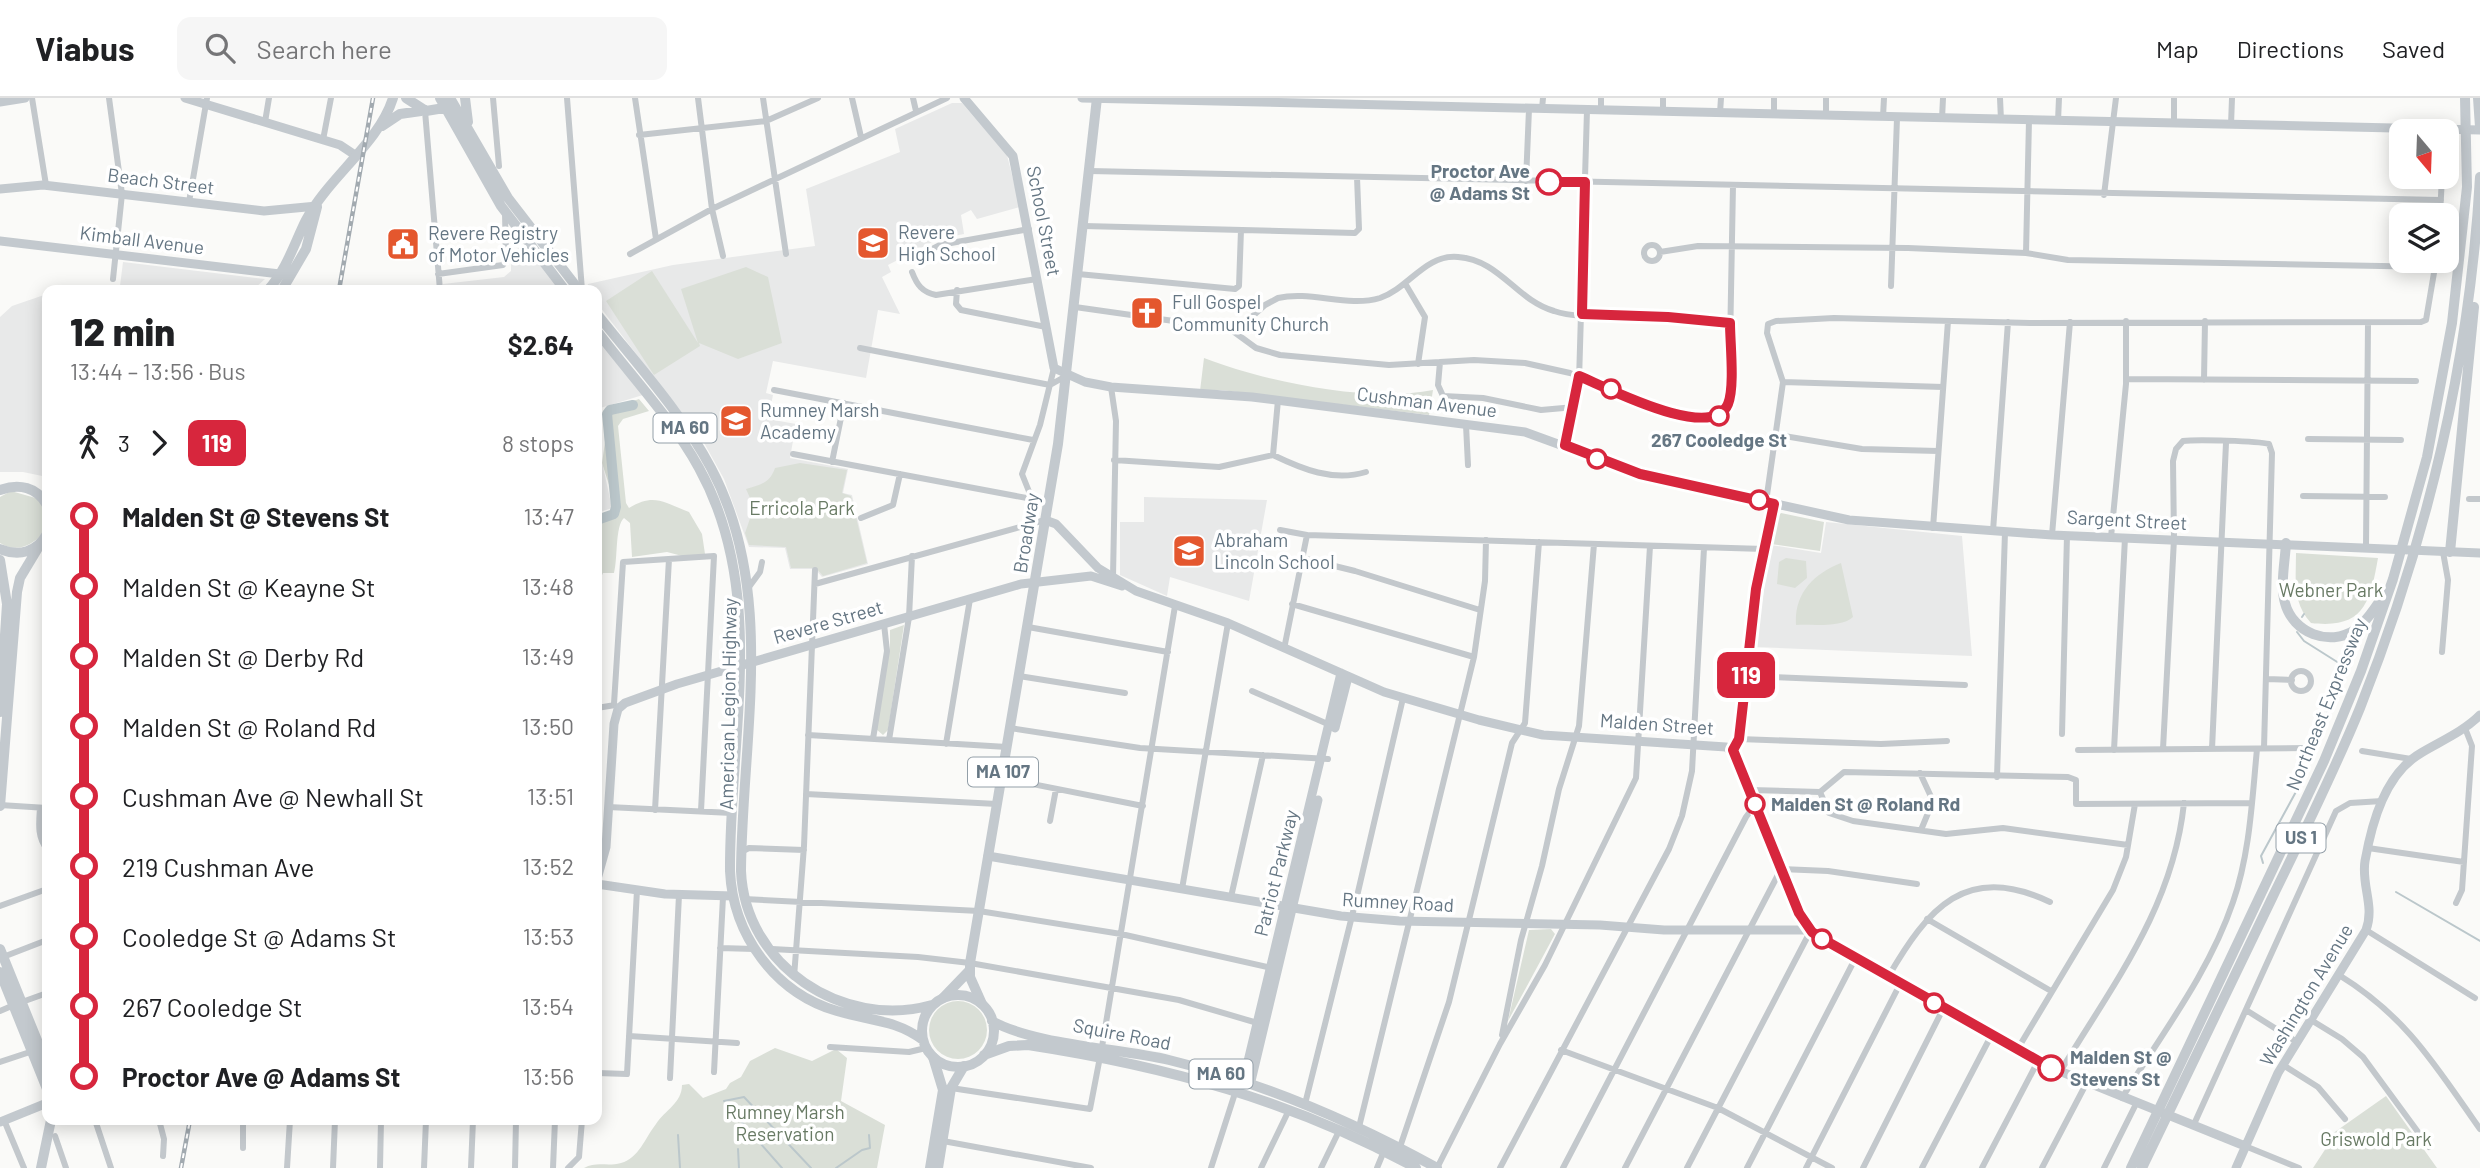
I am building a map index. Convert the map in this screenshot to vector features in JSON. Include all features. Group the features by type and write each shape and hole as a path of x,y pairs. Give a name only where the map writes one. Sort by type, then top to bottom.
{"highway":[{"path":"377,130 393,98"},
{"path":"406,98 425,111 465,130 514,206 576,285"},
{"path":"440,98 452,102 505,211 561,285"},
{"path":"465,98 465,130"},
{"name":"Northeast Expressway","path":"2166,1107 2324,761 2358,680 2405,539 2435,419 2458,284 2468,168 2465,98"},
{"path":"2478,98 2480,128"},
{"path":"272,285 306,221 351,156 377,130 400,114 425,111 452,102"},
{"name":"Northeast Expressway","path":"2130,1168 2159,1121 2340,755 2377,664 2418,539 2451,402 2471,277 2480,177"},
{"path":"285,285 304,254 317,206"},
{"path":"2446,552 2474,306 2471,277"},
{"name":"American Legion Highway","path":"602,320 679,419 706,459 733,521 748,587 741,852 733,897 767,950 794,977 826,996 853,1004 904,1011 932,1005"},
{"name":"American Legion Highway","path":"602,337 678,435 715,502 728,538 738,585 745,665 732,813 730,871 733,897 741,924 754,949 780,979 808,999 839,1012 901,1025 927,1048"},
{"path":"3,486 41,491"},
{"path":"0,549 25,552 42,539"},
{"path":"0,806 17,592 20,578 42,541"},
{"path":"2286,543 2285,603 2295,621 2313,634 2335,637 2355,629 2372,614 2391,586"},
{"path":"0,560 7,604 0,712"},
{"path":"2,953 18,1004"},
{"path":"0,972 40,1047"},
{"path":"943,998 961,995 982,1004 992,1021 992,1039 984,1055"},
{"name":"MA 60","path":"932,1005 943,998"},
{"path":"927,1048 923,1021 932,1005"},
{"name":"Squire Road","path":"992,1021 1019,1032 1101,1052"},
{"name":"Squire Road","path":"984,1055 1021,1044 1179,1063 1245,1082 1305,1104 1359,1127 1437,1168"},
{"name":"MA 60","path":"927,1048 949,1066 964,1066 984,1055"},
{"name":"Squire Road","path":"1245,1082 1290,1108 1340,1129 1416,1168"},
{"path":"2151,1168 2159,1121"},
{"name":"Northeast Expressway","path":"2142,1168 2159,1121"},
{"path":"41,1168 50,1125"},
{"path":"49,1168 57,1125"}],"main road":[{"name":"Broadway","path":"970,967 1048,502 1075,307 1097,98"},
{"path":"943,998 970,967"},
{"path":"970,967 982,1004"},
{"path":"927,1048 943,1090 930,1168"},
{"path":"938,1168 951,1088 964,1066"}],"street":[{"path":"0,102 25,98"},
{"path":"32,98 46,185"},
{"path":"109,98 122,194 113,279"},
{"path":"185,98 207,101 323,140 351,156"},
{"path":"265,122 269,98"},
{"path":"323,140 331,98"},
{"path":"493,98 499,166"},
{"path":"567,98 580,285"},
{"path":"635,98 656,239"},
{"path":"698,98 712,209 723,256"},
{"path":"763,98 786,254"},
{"path":"639,135 766,121 818,98"},
{"path":"852,98 861,137"},
{"path":"913,98 916,111"},
{"path":"629,254 712,209 947,98"},
{"name":"School Street","path":"964,98 1013,156 1054,368 1023,474 1032,499"},
{"path":"1082,98 1484,103 1529,109 2389,129"},
{"path":"1542,109 1543,98"},
{"path":"1601,98 1601,110"},
{"path":"1663,98 1663,112"},
{"path":"1720,113 1721,98"},
{"path":"1774,98 1774,114"},
{"path":"1826,98 1826,115"},
{"path":"1883,117 1884,98"},
{"path":"1942,119 1943,98"},
{"path":"2000,98 2001,120"},
{"path":"2058,121 2059,98"},
{"path":"2104,195 2116,98"},
{"path":"2174,98 2174,123"},
{"path":"2231,125 2232,98"},
{"path":"189,202 207,101"},
{"path":"1526,181 1529,109"},
{"path":"1565,445 1575,407 1579,376 1587,110"},
{"path":"425,111 439,285"},
{"path":"1891,286 1897,118"},
{"path":"2026,253 2029,120"},
{"path":"2459,130 2480,128"},
{"path":"1090,171 2104,195 2441,200"},
{"path":"1084,226 1358,231 1357,177"},
{"name":"Beach Street","path":"0,189 46,185 268,212 317,206"},
{"path":"1075,307 1205,324 1235,332 1268,352 1389,365 1483,360 1525,363 1579,376 1675,414 1713,419 1723,412 1729,399 1733,185"},
{"path":"2441,189 2441,203"},
{"path":"438,274 503,265 506,260 505,211"},
{"path":"917,257 940,244 1029,229"},
{"path":"1078,274 1235,289 1239,286 1241,230"},
{"name":"Kimball Avenue","path":"0,241 280,274"},
{"path":"1660,251 1680,247 1732,246 2026,253 2068,260 2389,263"},
{"path":"1235,332 1258,310 1278,298 1363,301 1380,298 1406,285 1435,261 1452,256 1468,258 1494,268 1545,308 1565,314 1668,317 1730,323"},
{"path":"912,272 916,284 926,293 1038,279"},
{"path":"1733,750 1739,739 1783,382 1767,333 1768,324 1812,318 2008,322 2416,322 2426,320 2434,273"},
{"path":"1406,285 1426,317 1418,364"},
{"path":"957,290 956,303 961,310 1046,327"},
{"path":"1933,528 1948,321"},
{"path":"2111,537 2127,379 2126,321"},
{"path":"2204,380 2205,321"},
{"path":"1993,531 2008,322"},
{"path":"2052,535 2070,322"},
{"path":"2366,547 2368,323"},
{"path":"860,348 1050,385 1066,376 1054,368"},
{"path":"1440,362 1438,385 1442,395 1483,398 1541,410 1575,407"},
{"name":"Cushman Avenue","path":"1066,376 1111,387 1278,400 1525,432 1640,474 1770,503"},
{"path":"2127,379 2416,381"},
{"path":"1783,382 1943,387"},
{"path":"1111,387 1115,421 1113,576"},
{"path":"774,390 1033,440"},
{"path":"1273,455 1278,400"},
{"path":"832,462 844,403"},
{"path":"1466,425 1468,465"},
{"path":"1778,435 1862,449 1938,451"},
{"path":"2308,439 2401,440"},
{"path":"2122,1098 2220,935 2242,872 2267,679 2273,465 2270,447 2260,441 2226,443 2201,440 2180,444 2173,461 2174,539 2164,749"},
{"path":"2212,749 2226,443"},
{"path":"793,454 1048,502"},
{"path":"1114,460 1219,467 1273,455 1298,468 1313,472 1335,475 1366,472"},
{"path":"861,518 895,502 900,474"},
{"path":"2303,496 2385,497"},
{"path":"2469,499 2480,499"},
{"name":"Sargent Street","path":"1770,503 1832,517 1933,528 2480,553"},
{"path":"815,584 1045,520"},
{"name":"Malden Street","path":"1045,520 1056,524 1098,568 1136,591 1228,623 1403,698 1521,731 1722,746 1733,750 1799,913 1811,930 1855,959 2060,1072 2300,1168"},
{"path":"1280,530 1307,535 1764,549"},
{"path":"1997,777 2005,532"},
{"path":"1284,649 1307,535"},
{"path":"2062,734 2067,535"},
{"path":"2115,750 2125,538"},
{"path":"1359,1127 1474,657 1485,581 1486,540"},
{"path":"1400,1147 1449,1002 1512,743 1521,731 1527,715 1539,542"},
{"path":"1500,1044 1559,789 1577,736 1587,658 1594,544"},
{"path":"1437,1168 1500,1044 1545,965 1636,778 1650,546"},
{"path":"1500,1168 1669,849 1682,816 1692,771 1704,548"},
{"path":"2442,652 2448,580 2446,552"},
{"path":"602,866 605,857 616,706 623,562 715,556 701,811"},
{"path":"889,740 909,617 912,556"},
{"path":"1302,558 1355,571 1480,610"},
{"path":"655,810 669,559"},
{"path":"748,587 760,572 762,562"},
{"path":"794,977 804,850 815,570"},
{"name":"Revere Street","path":"616,706 707,676 1035,582 1091,576 1136,591"},
{"path":"946,744 970,600"},
{"path":"1292,604 1474,657"},
{"path":"951,1088 1090,1109 1175,606"},
{"path":"1182,889 1228,623"},
{"path":"873,739 887,651 884,624"},
{"path":"1028,627 1168,652"},
{"name":"Patriot Parkway","path":"1245,1082 1345,675"},
{"path":"1019,676 1125,693"},
{"path":"1746,676 1965,685"},
{"path":"2267,679 2292,680"},
{"path":"1252,691 1332,726"},
{"path":"1305,1104 1403,698"},
{"path":"602,707 616,706"},
{"name":"Washington Avenue","path":"2237,1166 2283,1065 2366,930 2370,913 2364,874 2368,848 2382,801 2410,759 2465,728 2480,715"},
{"path":"1010,727 1152,749 1325,758"},
{"path":"2456,903 2462,890 2472,746 2465,728"},
{"path":"808,735 1007,747"},
{"path":"1739,739 1881,744 1947,741"},
{"path":"2078,750 2309,748"},
{"path":"2362,751 2410,759"},
{"path":"1231,897 1264,755"},
{"path":"1750,790 1820,792 1844,772 1920,773 2072,778 2076,780 2075,804 2252,803"},
{"path":"1920,773 1933,801 1921,830"},
{"path":"1002,778 1143,806"},
{"path":"1050,821 1056,789"},
{"path":"1820,792 1829,813 1839,818 1953,834 2003,828 2129,845"},
{"path":"806,794 997,804"},
{"path":"2194,1124 2331,819 2336,811 2350,803 2382,801"},
{"path":"2060,1072 2159,905 2175,860 2184,803"},
{"path":"2017,1050 2110,895 2129,845 2135,804"},
{"path":"1563,1168 1745,817 1755,805"},
{"path":"0,806 42,808"},
{"path":"608,807 732,813"},
{"path":"42,816 39,828 42,842"},
{"path":"741,852 749,848 804,850"},
{"path":"2368,848 2464,862"},
{"name":"Rumney Road","path":"988,856 1352,917 1686,930 1811,930"},
{"path":"1625,1168 1781,869 1828,871 1917,884"},
{"path":"602,882 636,890 679,895 979,911 1121,934 1273,968"},
{"path":"1888,977 1927,919 1969,888 1979,886 2022,891 2050,902"},
{"path":"602,1073 627,1074 636,890"},
{"path":"0,906 42,891"},
{"path":"670,1078 679,895"},
{"path":"714,1072 720,948 733,897"},
{"path":"1927,919 2051,992"},
{"path":"1687,1168 1811,930"},
{"path":"2366,930 2475,998"},
{"path":"2,953 42,941"},
{"path":"720,948 754,949"},
{"path":"767,950 797,950 970,967 1179,1000 1260,1024"},
{"path":"1747,1168 1855,959"},
{"path":"2339,975 2378,1001 2410,1031 2480,1129"},
{"path":"1806,1168 1900,984"},
{"path":"0,1011 42,995"},
{"path":"1863,1168 1943,1009"},
{"path":"2246,1010 2297,1042"},
{"path":"2311,1020 2342,1038 2363,1057 2429,1147"},
{"path":"1922,1168 1991,1036"},
{"path":"629,1037 737,1043"},
{"path":"830,1046 909,1052 927,1048"},
{"path":"0,1062 40,1047"},
{"path":"1561,1050 1718,1108 1832,1168"},
{"path":"1982,1168 2038,1061"},
{"path":"2283,1065 2318,1087 2345,1119"},
{"path":"1211,1168 1245,1082"},
{"path":"2042,1168 2086,1084"},
{"path":"2104,1168 2136,1104"},
{"path":"24,1168 2,1121 42,1105"},
{"path":"1261,1168 1290,1108"},
{"path":"97,1125 111,1168"},
{"path":"160,1125 164,1139 163,1156"},
{"path":"243,1125 243,1148"},
{"path":"287,1168 290,1125"},
{"path":"333,1168 335,1125"},
{"path":"380,1168 381,1125"},
{"path":"424,1168 426,1125"},
{"path":"471,1168 473,1125"},
{"path":"515,1168 516,1125"},
{"path":"553,1168 555,1125"},
{"path":"568,1168 576,1163 581,1125"},
{"path":"1321,1168 1340,1129"},
{"path":"55,1136 66,1168"},
{"path":"2225,1138 2234,1149 2237,1166"},
{"path":"943,1141 1091,1168"},
{"path":"1377,1168 1384,1151"}],"shaded area":[{"path":"952,103 962,103 1007,155 1020,207 977,219 971,210 961,215 964,234 938,239 888,265 891,272 882,277 900,314 878,310 866,378 773,361 766,393 773,395 768,419 796,424 790,458 848,469 843,493 852,495 868,564 822,577 815,569 790,569 785,548 749,547 724,479 703,441 602,310 602,285 588,285 673,265 815,246 806,189 900,152 895,129"},
{"path":"525,244 557,285 443,285 504,277 511,271 511,253"},
{"path":"123,262 265,279 258,285 120,285"},
{"path":"42,296 42,476 23,472 0,472 0,317 12,306"},
{"path":"602,343 643,395 602,407"},
{"path":"602,462 612,508 602,511"},
{"name":"Abraham Lincoln School","path":"1144,497 1267,500 1249,601 1170,577 1167,596 1120,575 1120,522 1144,522"},
{"path":"1826,522 1962,536 1972,656 1755,647 1771,545 1821,553"}],"green space":[{"path":"746,267 768,277 782,343 738,359 699,343 700,346 654,375 606,301 652,271 698,343 681,289"},
{"path":"1204,358 1257,375 1317,388 1379,394 1433,390 1429,415 1221,390 1200,391"},
{"path":"639,399 649,411 623,419 618,426 626,503 629,508 645,501 659,501 689,512 702,534 705,554 686,557 667,552 632,557 630,523 624,518 619,528 614,573 602,575 602,521 615,515 611,510 613,497 602,463 605,442 603,411"},
{"name":"Erricola Park","path":"800,463 847,470 842,493 851,496 867,563 823,576 816,568 791,568 786,547 749,545 745,533 754,507 746,489 767,480 775,468"},
{"path":"11,491 39,499 42,505 42,535 28,545 18,548 0,543 0,497"},
{"path":"1781,513 1824,522 1820,551 1771,544 1777,517"},
{"name":"Webner Park","path":"2296,553 2378,558 2371,588 2361,610 2342,622 2311,623 2298,599"},
{"path":"1786,558 1806,561 1807,578 1795,588 1777,584 1779,562"},
{"path":"1841,563 1853,617 1842,623 1796,625 1798,604 1807,587 1822,573"},
{"path":"904,625 888,730 883,735 876,729 890,646 890,630"},
{"path":"1551,929 1555,934 1508,1021 1529,930"},
{"path":"952,1001 964,1001 979,1009 987,1024 987,1036 979,1051 964,1059 952,1059 937,1051 929,1036 929,1024 937,1009"},
{"name":"Rumney Marsh Reservation","path":"775,1048 812,1061 836,1049 847,1058 841,1101 885,1125 877,1168 584,1168 621,1163 633,1157 652,1129 676,1102 682,1085 689,1084 703,1098 726,1089 730,1083 741,1077 750,1061"},
{"name":"Griswold Park","path":"2386,1096 2437,1168 2313,1168 2328,1145 2322,1141"}],"waterway":[{"path":"602,518 614,514 616,507 607,414 610,410 633,405"},
{"path":"2263,863 2261,856 2298,788 2344,670 2342,665 2304,641 2297,632"},
{"path":"2396,892 2480,941"},
{"path":"724,1101 744,1097 811,1168"},
{"path":"739,1119 782,1168"},
{"path":"678,1135 680,1168"},
{"path":"836,1168 862,1150 870,1148 869,1135"},
{"path":"738,1149 739,1168"}],"railway":[{"path":"340,285 373,98"},
{"path":"181,1168 189,1125"}],"bus line":[{"name":"119","path":"1549,182 1585,182 1582,314 1668,317 1730,323 1729,399 1720,414 1705,420 1681,415 1579,376 1574,415 1565,445 1640,474 1774,504 1756,589 1739,739 1733,750 1799,913 1812,932 1855,959 2051,1068"}],"place":[{"name":"Proctor Ave @ Adams St","path":"1549,182"},
{"name":"Revere High School","path":"873,243"},
{"name":"Revere Registry of Motor Vehicles","path":"403,244"},
{"name":"Full Gospel Community Church","path":"1147,313"},
{"name":"267 Cooledge St","path":"1719,416"},
{"name":"Rumney Marsh Academy","path":"736,421"},
{"name":"Abraham Lincoln School","path":"1189,551"},
{"name":"Malden St @ Roland Rd","path":"1755,804"},
{"name":"Malden St @ Stevens St","path":"2051,1068"}]}
